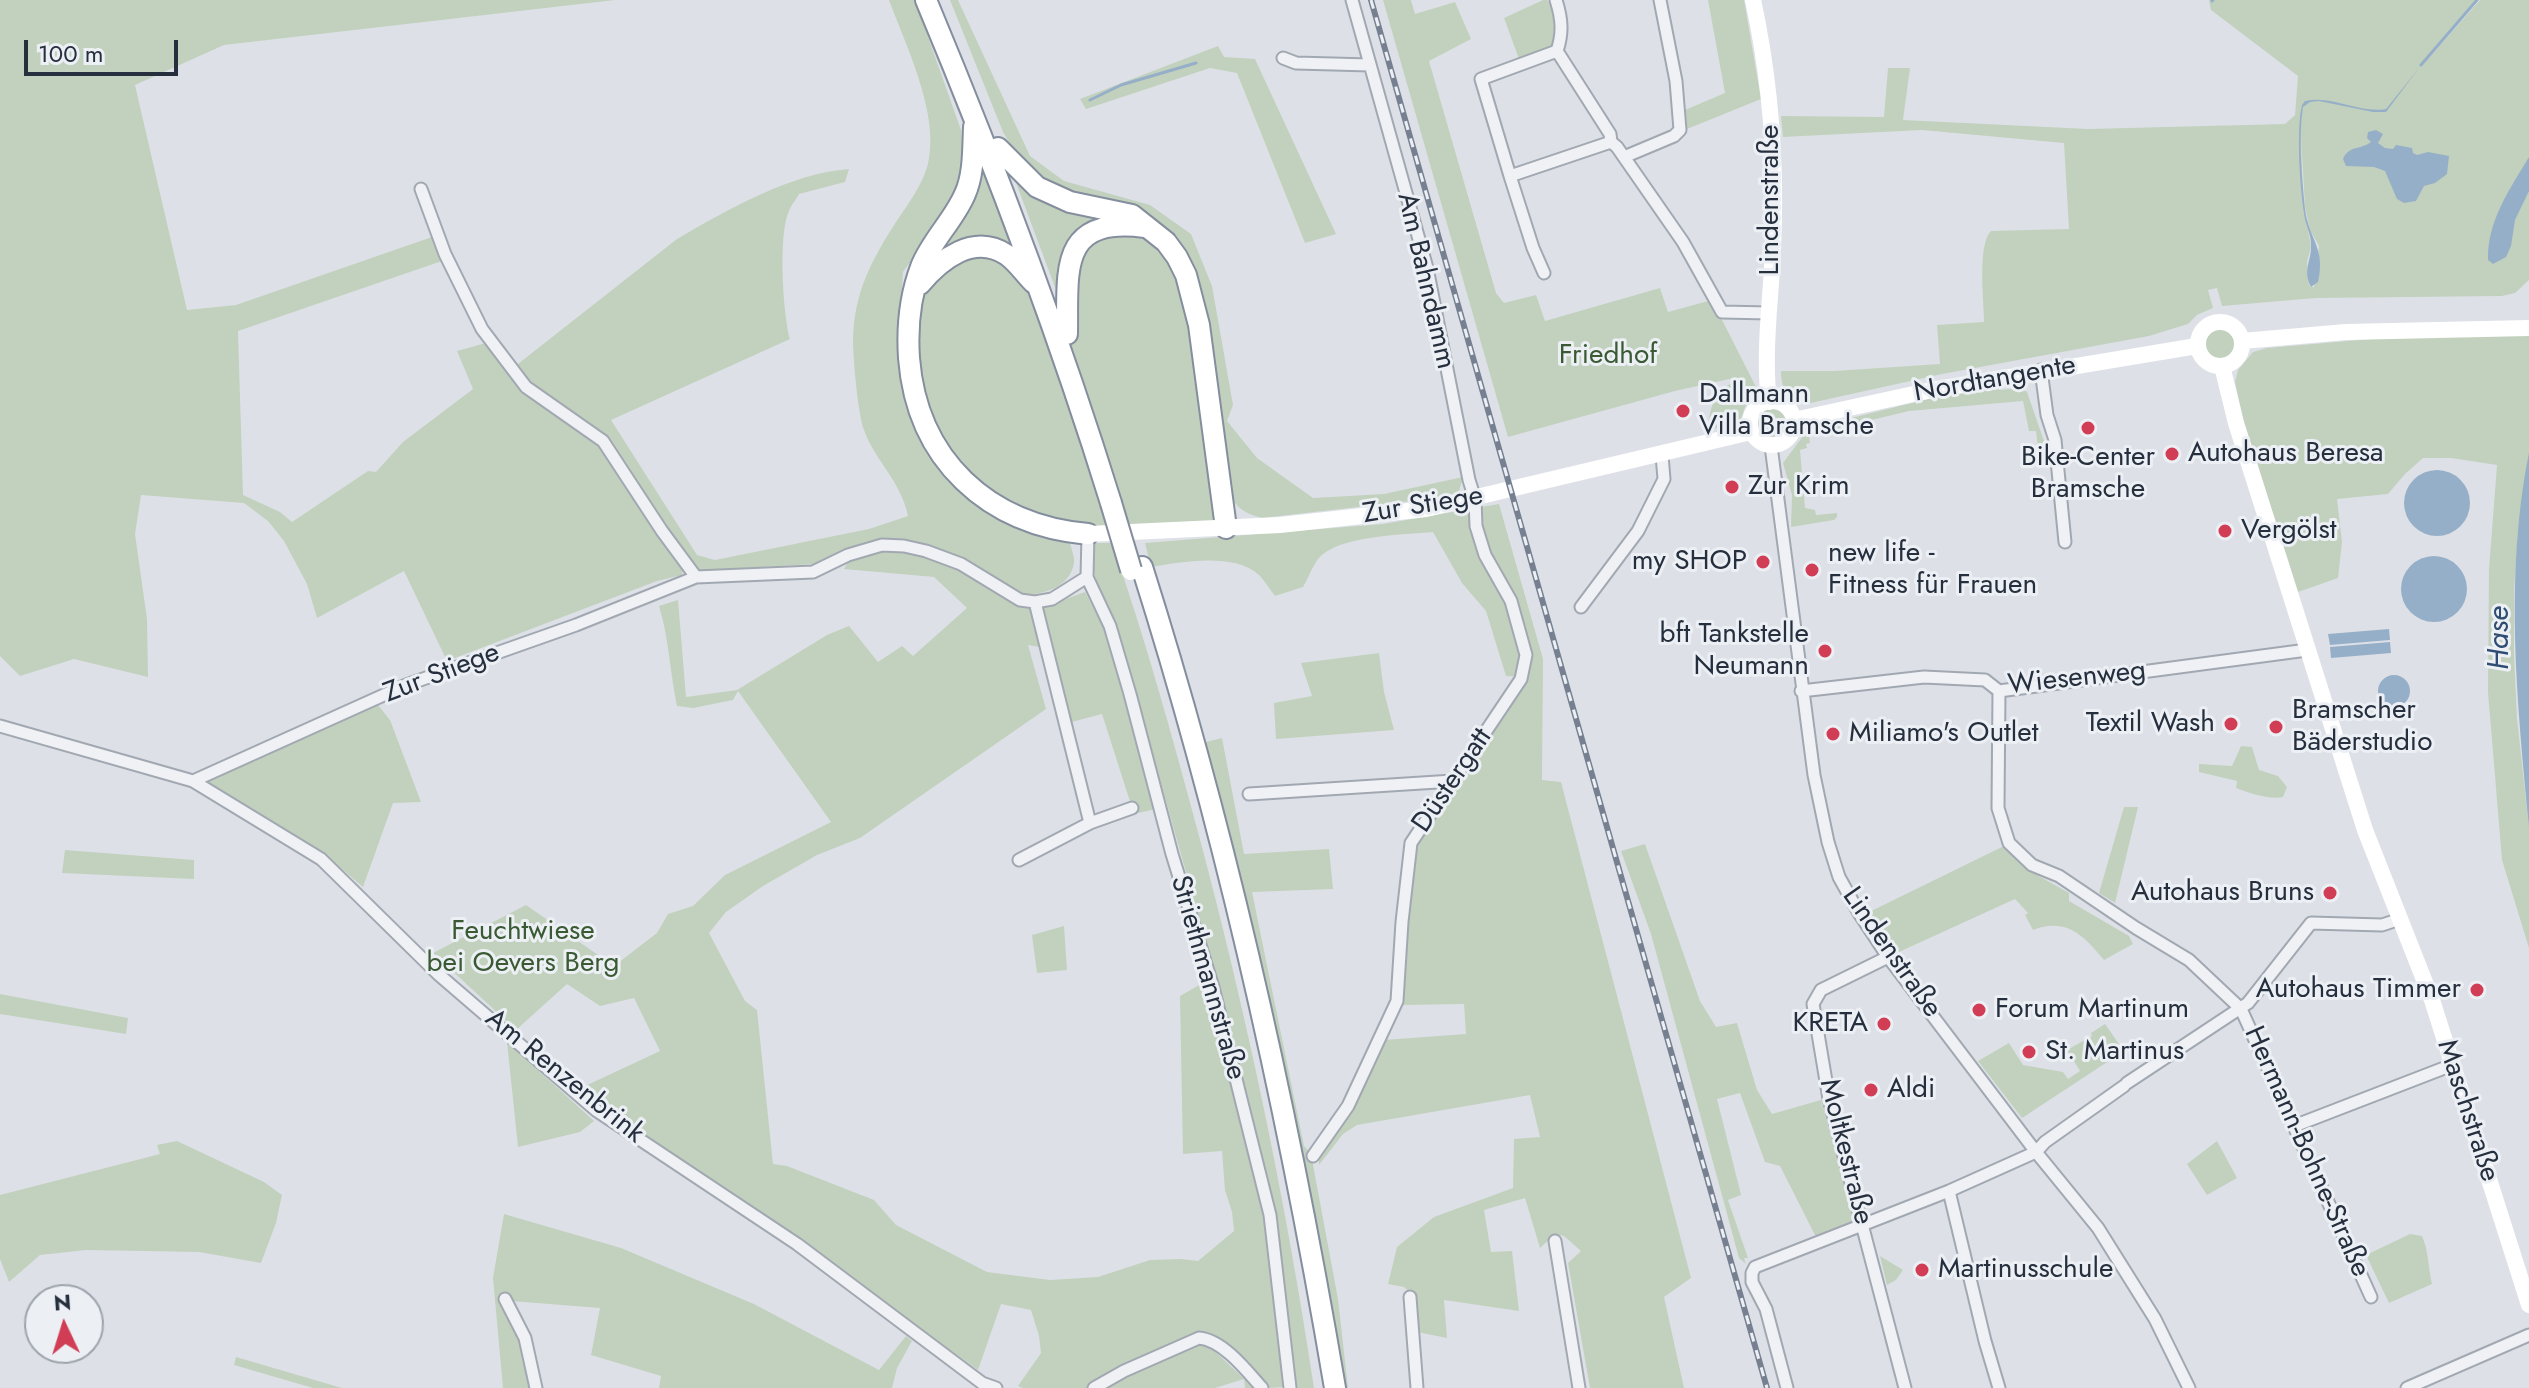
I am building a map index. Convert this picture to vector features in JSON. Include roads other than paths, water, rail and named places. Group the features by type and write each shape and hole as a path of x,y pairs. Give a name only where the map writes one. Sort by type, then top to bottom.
{"highway":[{"path":"926,0 1038,288 1116,502"},
{"path":"939,0 1067,334 1116,502 1198,757 1251,966 1301,1201 1335,1388"},
{"path":"974,119 967,191 921,268 908,325 910,376 922,423 947,464 986,499 1032,524 1088,534"},
{"path":"998,148 1037,187 1052,196 1124,213 1166,242 1177,257 1193,296 1199,325 1226,528"},
{"path":"1067,334 1068,274 1075,248 1098,229 1113,225 1149,228"},
{"path":"915,291 945,260 960,250 976,247 991,248 1008,256 1038,288"},
{"path":"1137,568 1240,968 1290,1204 1323,1388"}],"street":[{"name":"Am Bahndamm","path":"1352,0 1427,268 1475,499"},
{"path":"1556,0 1562,36 1557,51"},
{"path":"1624,157 1674,136 1680,130 1676,81 1660,0"},
{"name":"Lindenstraße","path":"1753,0 1766,68 1773,140 1774,207 1766,370 1769,402"},
{"path":"1557,51 1610,134 1611,142 1683,242 1722,312 1769,313"},
{"path":"1544,273 1533,248 1481,79 1557,51"},
{"path":"1283,58 1296,63 1370,65"},
{"path":"1510,176 1611,142"},
{"path":"421,189 445,254 482,329 526,387 603,441 696,577"},
{"path":"2219,321 2237,329 2242,341 2242,348 2235,360 2222,366 2203,359 2197,346 2203,329 2219,321"},
{"path":"2242,341 2346,332 2529,328"},
{"name":"Nordtangente","path":"1794,420 1932,390 2197,346"},
{"name":"Maschstraße","path":"2222,366 2236,423 2365,830 2432,1000 2529,1305"},
{"path":"2041,370 2047,415 2055,440 2065,542"},
{"path":"1769,402 1783,404 1794,420 1789,438 1771,446 1759,442 1749,425 1753,411 1769,402"},
{"name":"Zur Stiege","path":"1088,534 1226,528 1383,515 1475,499 1751,432"},
{"name":"Lindenstraße","path":"1771,446 1801,691 1820,812 1839,877 1888,957 2036,1152 2098,1228 2155,1319 2189,1388"},
{"path":"1581,607 1638,531 1664,479 1662,455"},
{"name":"Düstergatt","path":"1313,1156 1348,1106 1397,1001 1411,843 1521,679 1526,655 1511,601 1485,555 1476,526 1475,499"},
{"name":"Striethmannstraße","path":"1088,534 1087,577 1110,626 1172,854 1213,987 1270,1215 1290,1388"},
{"name":"Zur Stiege","path":"193,781 406,685 576,625 696,577 813,572 848,555 882,545 904,546 961,564 1020,600 1035,602"},
{"path":"1087,577 1052,599 1035,602 1090,823"},
{"name":"Wiesenweg","path":"1801,691 1924,677 1985,680 1999,691 2307,650"},
{"name":"Hermann-Bohne-Straße","path":"1999,691 1998,808 2009,843 2032,865 2059,876 2189,960 2241,1009 2371,1297"},
{"name":"Am Renzenbrink","path":"0,726 193,781 321,859 438,974 597,1111 797,1244 982,1383 996,1388"},
{"path":"1249,794 1453,781"},
{"path":"1019,860 1090,823 1132,808"},
{"path":"2241,1009 2311,923 2382,925 2400,919"},
{"name":"Moltkestraße","path":"1888,957 1821,990 1813,1004 1829,1099 1905,1388"},
{"name":"Hermann-Bohne-Straße","path":"1787,1388 1766,1309 1752,1282 1755,1267 1949,1191 2036,1152 2045,1142 2125,1084 2241,1009"},
{"path":"2294,1126 2452,1065"},
{"path":"1949,1191 1999,1388"},
{"path":"1555,1241 1579,1388"},
{"path":"1410,1297 1417,1388"},
{"path":"505,1299 525,1338 536,1388"},
{"path":"2407,1388 2423,1385 2529,1335"},
{"path":"1094,1388 1124,1371 1199,1338 1209,1339 1245,1368 1262,1388"}],"water":[{"path":"2419,68 2386,112 2373,112 2319,101 2303,107 2301,145 2305,209 2320,261 2318,282 2311,287 2307,270 2311,240 2304,213 2299,159 2302,105 2305,101 2326,100 2366,109 2386,109"},
{"path":"2376,130 2383,134 2378,143 2385,148 2393,149 2396,145 2412,148 2417,155 2428,152 2449,156 2447,174 2435,183 2424,186 2416,201 2404,203 2397,199 2385,171 2374,167 2346,166 2343,159 2348,152 2371,142 2367,138 2368,132"},
{"path":"2529,157 2529,191 2515,220 2511,246 2506,257 2493,264 2488,260 2491,232 2507,193"},
{"path":"2529,452 2529,828 2517,686 2515,593 2521,499"},
{"path":"2430,470 2444,470 2456,475 2465,484 2470,503 2468,516 2461,527 2444,536 2430,536 2418,531 2409,522 2404,510 2404,496 2409,484 2418,475"},
{"path":"2427,556 2441,556 2453,561 2462,570 2467,589 2465,602 2458,613 2441,622 2427,622 2415,617 2406,608 2401,596 2401,582 2406,570 2415,561"},
{"path":"2389,629 2390,640 2330,645 2328,634"},
{"path":"2390,642 2391,653 2331,658 2330,647"},
{"path":"2394,675 2405,680 2410,691 2405,702 2394,707 2383,702 2378,691 2383,680"}],"waterway":[{"path":"2421,65 2477,0"},
{"path":"1090,100 1121,85 1196,63"}],"railway":[{"path":"1371,0 1767,1388"}],"place":[{"name":"Dallmann Villa Bramsche","path":"1683,411"},
{"name":"Bike-Center Bramsche","path":"2088,428"},
{"name":"Autohaus Beresa","path":"2172,454"},
{"name":"Zur Krim","path":"1732,487"},
{"name":"Vergölst","path":"2225,531"},
{"name":"my SHOP","path":"1763,562"},
{"name":"new life - Fitness für Frauen","path":"1812,570"},
{"name":"bft Tankstelle Neumann","path":"1825,651"},
{"name":"Textil Wash","path":"2231,724"},
{"name":"Bramscher Bäderstudio","path":"2276,727"},
{"name":"Miliamo's Outlet","path":"1833,734"},
{"name":"Autohaus Bruns","path":"2330,893"},
{"name":"Autohaus Timmer","path":"2477,990"},
{"name":"Forum Martinum","path":"1979,1010"},
{"name":"KRETA","path":"1884,1024"},
{"name":"St. Martinus","path":"2029,1052"},
{"name":"Aldi","path":"1871,1090"},
{"name":"Martinusschule","path":"1922,1270"}],"park label":[{"name":"Friedhof","path":"1608,356"},
{"name":"Feuchtwiese bei Oevers Berg","path":"523,948"}],"water label":[{"name":"Hase","path":"2501,638"}]}
